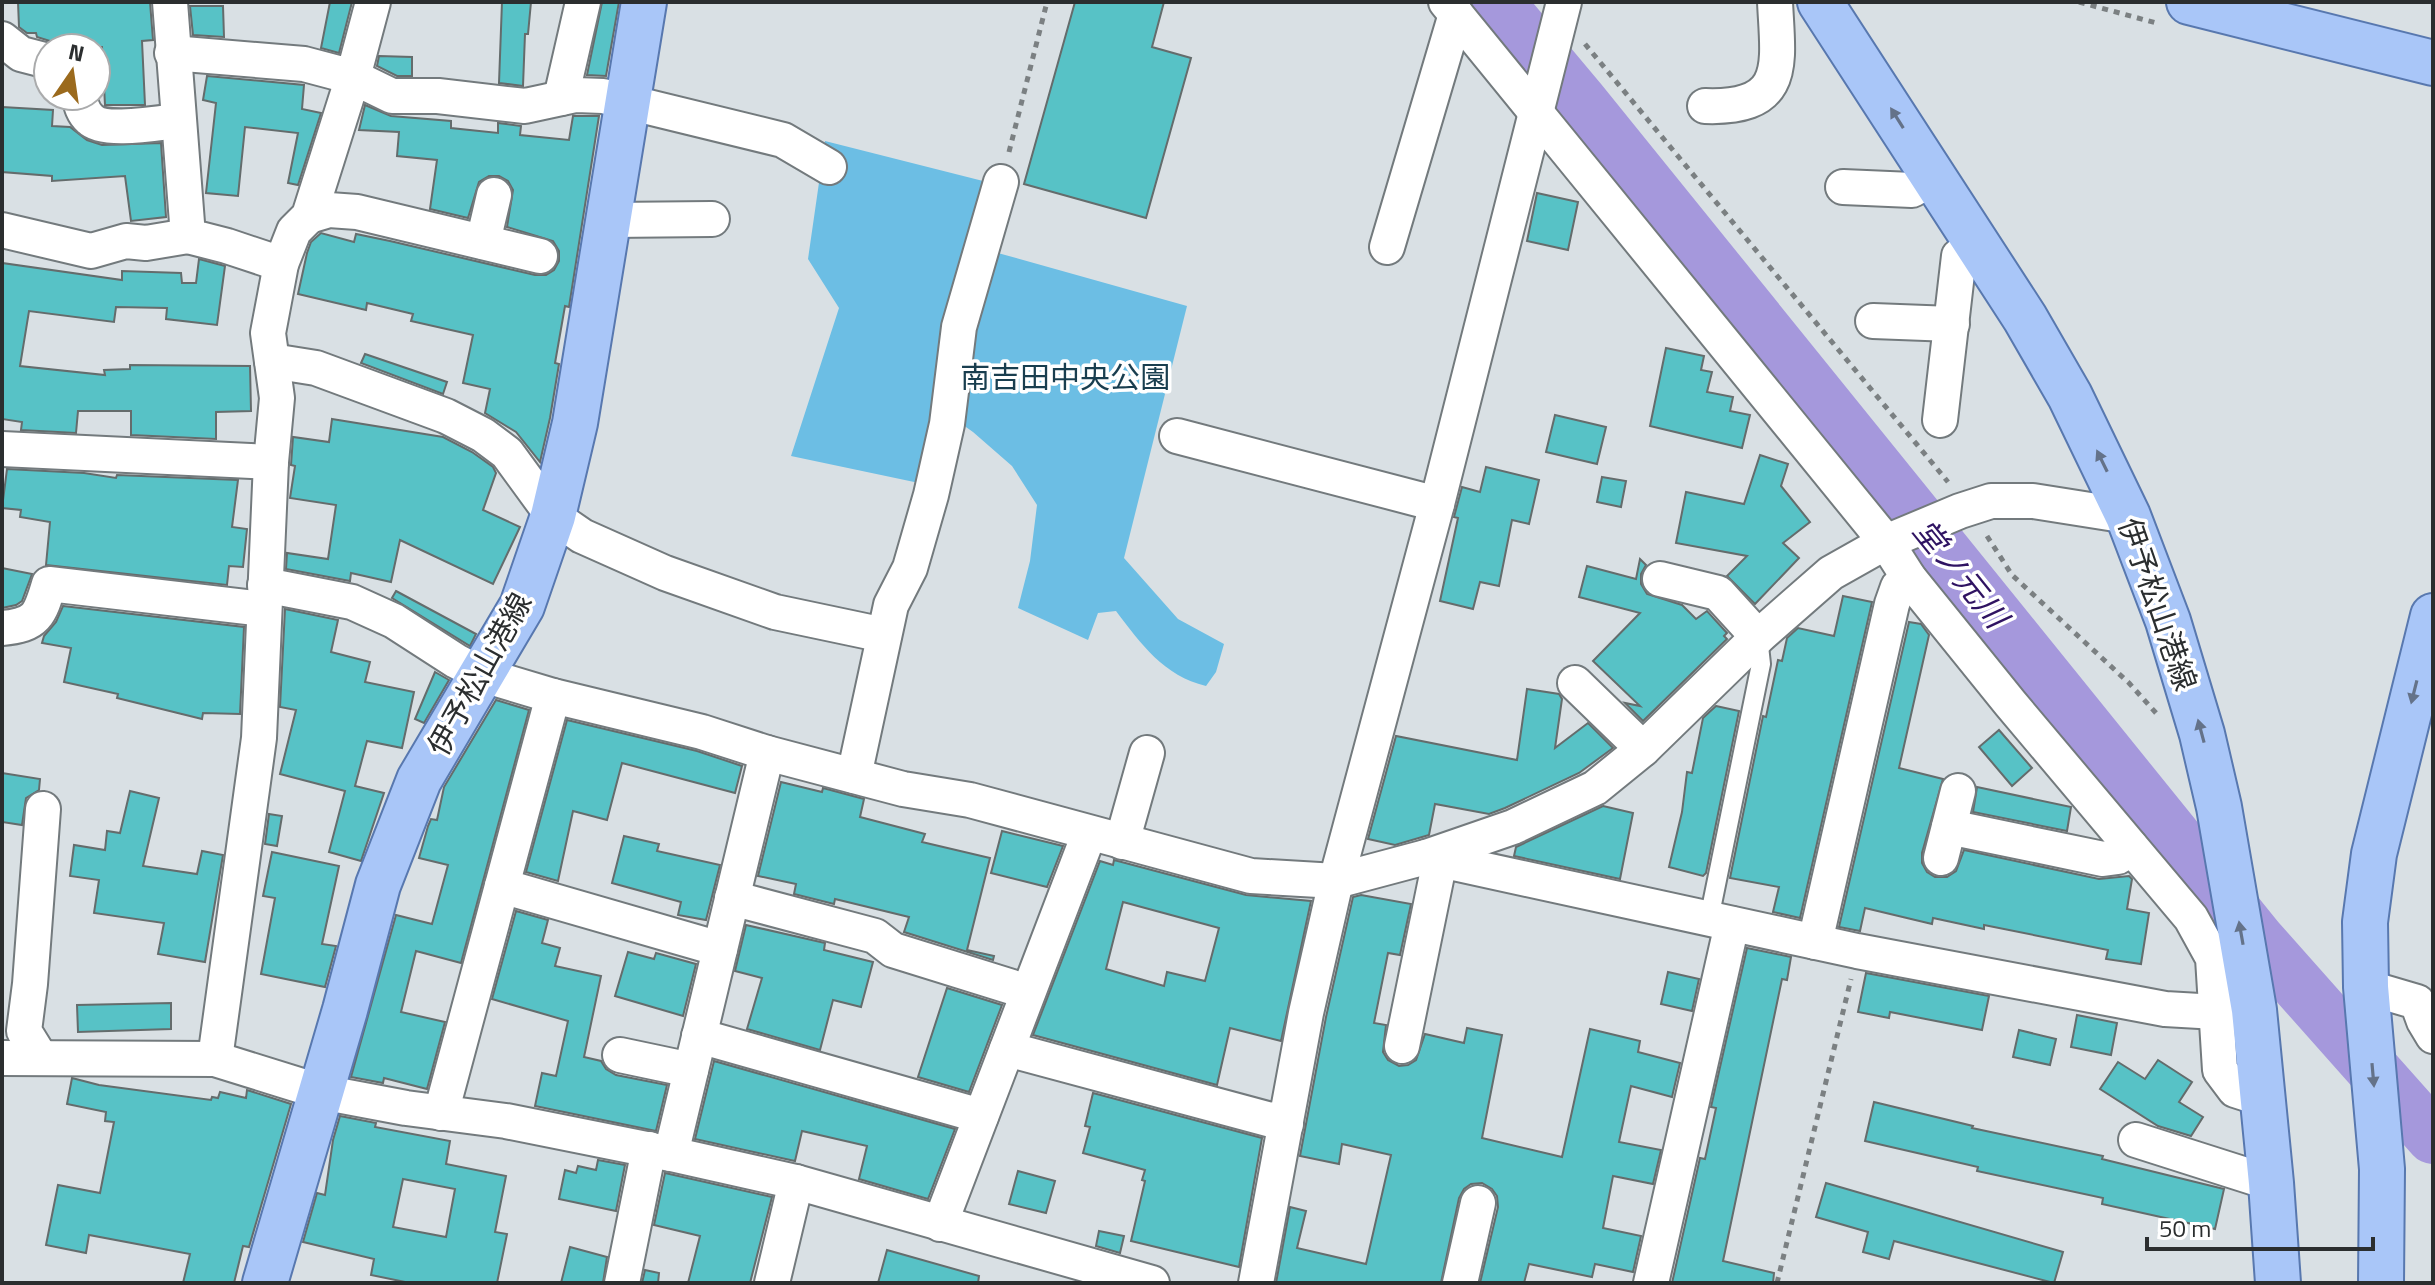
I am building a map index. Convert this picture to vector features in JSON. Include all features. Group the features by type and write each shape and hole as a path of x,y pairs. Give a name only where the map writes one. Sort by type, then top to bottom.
{"main road":[{"name":"伊予松山港線","path":"265,1283 378,885 419,780 522,606 553,516 575,423 644,2"},
{"name":"伊予松山港線","path":"1820,2 2025,318 2070,396 2128,516 2168,621 2202,734 2219,807 2236,1011 2263,1099 2278,1283"},
{"path":"2216,5 2433,63"},
{"path":"2381,1283 2382,1169 2366,992 2365,922 2374,854 2433,616"}],"street":[{"path":"170,2 188,236"},
{"path":"215,1059 259,738 271,462 277,398 268,333 281,264 294,231 309,216 373,2"},
{"path":"561,98 583,2"},
{"path":"1705,106 1723,107 1745,102 1766,90 1776,72 1779,54 1775,2"},
{"path":"1433,858 1857,951 2165,1009 2236,1011 2191,918 1909,578 1890,541 1537,102 1451,8"},
{"path":"1387,247 1451,8"},
{"path":"1256,1283 1306,1013 1336,881 1437,504 1561,13"},
{"path":"2,39 21,54 32,57"},
{"path":"172,53 304,64 353,77 392,96 438,96 525,106 576,95 629,101 783,140 829,167"},
{"path":"84,112 92,122 106,126 178,121"},
{"path":"1843,187 1912,190 1934,177"},
{"path":"854,776 891,605 910,568 931,495 947,424 959,327 1001,182"},
{"path":"483,242 494,195"},
{"path":"309,216 329,210 357,212 540,256"},
{"path":"610,220 712,219"},
{"path":"2,230 91,251 126,241 146,243 188,236 281,264"},
{"path":"1940,420 1959,256 1976,243"},
{"path":"1873,321 1952,324"},
{"path":"272,361 316,368 446,416 483,435 507,453 553,516 582,536 711,590 775,612 884,635"},
{"path":"1177,436 1437,504"},
{"path":"2,449 271,462"},
{"path":"2,628 25,625 41,613 49,584 264,597 325,596 373,610 483,675 553,696 702,732 767,753 903,789 970,800 1251,876 1336,881 1433,858 1557,808 1595,788 1643,749 1758,637 1831,573 1890,541 1991,501 2091,508 2128,516"},
{"path":"1815,942 1892,604 1898,587 1909,578"},
{"path":"1660,579 1718,593 1758,637"},
{"path":"1575,683 1643,749"},
{"path":"441,1113 553,696"},
{"path":"622,1283 660,1152 691,1070 767,753"},
{"path":"1122,842 1147,753"},
{"path":"1958,791 1945,843 2103,859 2118,857 2131,847"},
{"path":"40,1057 24,1031 43,809"},
{"path":"940,1224 1089,834"},
{"path":"1402,1046 1433,858"},
{"path":"502,886 720,949"},
{"path":"732,898 875,936 893,950 1028,992"},
{"path":"1651,1283 1720,921"},
{"path":"2366,992 2417,1002 2433,1036"},
{"path":"699,1036 981,1116"},
{"path":"1007,1049 1286,1124"},
{"path":"620,1055 691,1070"},
{"path":"2,1058 215,1059 321,1092 506,1121 796,1182 940,1224 1060,1271 1152,1283"},
{"path":"2136,1140 2271,1183"},
{"path":"772,1283 796,1182"},
{"path":"1460,1283 1478,1203"}],"lane":[{"path":"1720,921 1761,664 1758,637"}],"path":[{"path":"1001,182 1047,2"},
{"path":"1561,13 1965,509 2012,575 2129,683 2167,726 2202,734"},
{"path":"1777,1283 1857,951"}],"green space":[{"name":"南吉田中央公園","path":"825,141 987,182 998,253 1187,306 1124,558 1178,619 1224,644 1216,672 1206,686 1166,667 1144,647 1116,611 1098,613 1088,640 1018,608 1030,561 1037,505 1012,466 939,408 919,483 791,456 839,308 808,259"}],"building":[{"path":"18,2 150,2 153,40 142,41 145,105 112,105 112,32 27,33 19,27"},
{"path":"330,2 352,2 339,53 321,48"},
{"path":"502,2 531,2 528,34 525,34 523,86 499,83"},
{"path":"602,2 619,2 606,76 587,75"},
{"path":"1075,2 1164,2 1152,47 1191,58 1146,218 1024,184"},
{"path":"190,6 223,6 224,37 193,35"},
{"path":"379,56 412,57 412,76 397,76 377,66"},
{"path":"207,76 304,85 302,109 321,113 298,185 288,183 298,133 245,127 238,196 206,193 216,103 203,100"},
{"path":"365,105 391,116 451,121 451,128 498,133 498,123 521,126 520,135 569,140 573,116 599,116 569,307 565,306 555,363 559,364 540,462 516,432 485,413 490,389 463,383 473,335 411,321 413,314 367,303 366,310 298,294 311,242 321,233 354,242 356,234 535,275 546,275 554,270 559,261 559,251 553,241 507,227 513,190 508,181 499,176 489,176 479,182 468,218 430,209 437,160 397,156 399,132 359,130"},
{"path":"2,107 53,112 52,126 70,127 87,140 102,145 161,143 166,217 131,221 125,176 52,181 52,176 2,172"},
{"path":"1537,193 1578,202 1568,250 1527,241"},
{"path":"199,259 225,266 217,325 166,319 167,308 116,307 114,322 29,311 20,366 105,375 104,370 130,369 130,365 250,366 251,411 216,412 216,439 131,435 131,411 78,411 76,433 21,430 22,422 2,419 2,263 122,280 122,271 181,273 182,283 196,283"},
{"path":"1666,348 1704,356 1701,370 1712,372 1707,392 1733,397 1730,411 1750,415 1742,448 1650,426"},
{"path":"365,354 447,382 443,394 361,363"},
{"path":"1555,415 1606,427 1597,464 1546,452"},
{"path":"332,419 443,437 493,467 496,473 483,510 520,527 493,584 400,540 391,582 351,573 350,581 286,569 287,553 328,559 336,505 290,498 295,466 291,465 293,437 329,442"},
{"path":"1760,455 1788,464 1781,486 1810,522 1783,543 1799,558 1755,604 1727,576 1747,556 1676,543 1686,492 1744,504"},
{"path":"1486,467 1539,480 1529,524 1512,520 1499,586 1480,582 1473,609 1440,601 1462,487 1480,492"},
{"path":"7,469 116,478 117,475 238,480 232,527 247,529 243,567 229,566 227,585 46,565 50,522 20,517 21,510 2,508"},
{"path":"1602,477 1626,481 1621,507 1597,502"},
{"path":"1640,559 1646,565 1641,574 1641,584 1647,594 1682,605 1696,619 1707,611 1727,633 1724,636 1727,639 1643,721 1625,703 1640,706 1593,661 1640,613 1579,597 1587,566 1636,579"},
{"path":"2,568 32,574 22,601 2,608"},
{"path":"396,591 476,634 470,646 392,598"},
{"path":"1843,596 1872,602 1800,918 1773,912 1779,887 1730,878 1763,716 1766,717 1778,660 1782,661 1787,638 1798,628 1834,636"},
{"path":"63,606 244,627 240,714 203,713 202,719 64,682 71,648 42,643"},
{"path":"285,609 338,620 331,652 370,662 365,682 414,692 402,748 367,741 355,786 384,793 361,861 329,852 345,791 280,774 296,710 280,707"},
{"path":"1909,622 1921,624 1929,635 1899,768 1943,779 1922,853 1922,863 1927,872 1935,877 1947,877 1956,871 1964,850 2099,879 2129,876 2132,879 2127,909 2149,913 2141,964 2106,959 2108,950 1984,925 1984,929 1933,918 1932,924 1865,908 1860,931 1839,927"},
{"path":"435,672 449,680 424,723 415,719"},
{"path":"1527,689 1559,694 1562,699 1555,748 1588,723 1613,748 1579,773 1489,814 1435,804 1429,835 1395,845 1368,839 1396,736 1517,760"},
{"path":"496,700 529,710 461,963 416,951 401,1012 445,1022 427,1089 384,1078 383,1083 351,1077 396,915 432,924 448,865 419,858 428,826 431,819 437,820 444,787"},
{"path":"1716,706 1739,711 1703,876 1669,867 1682,812 1687,772 1692,773 1703,718"},
{"path":"567,720 697,751 742,766 735,793 622,763 607,820 573,811 558,881 526,872"},
{"path":"1999,730 2032,768 2012,786 1979,747"},
{"path":"2,773 40,779 39,790 26,798 22,825 2,822"},
{"path":"781,782 822,792 823,788 864,799 860,817 925,834 922,842 990,858 967,950 994,956 993,960 904,932 909,917 835,899 834,904 794,894 796,884 758,876"},
{"path":"1977,787 2071,807 2067,831 1973,812"},
{"path":"130,791 159,798 143,866 197,874 202,851 223,855 205,962 158,954 164,923 94,913 99,880 70,876 74,845 105,850 107,831 120,833"},
{"path":"1603,806 1633,813 1620,879 1514,856 1516,847"},
{"path":"269,814 282,816 277,846 265,844"},
{"path":"1002,831 1063,846 1047,887 991,873"},
{"path":"624,836 659,844 657,851 720,865 706,920 678,915 681,902 612,883"},
{"path":"272,852 339,866 322,944 336,946 325,987 261,974 275,898 263,896"},
{"path":"1114,860 1246,895 1311,901 1281,1041 1230,1028 1217,1085 1033,1035 1100,861 1113,865","holes":["1123,902 1219,928 1205,981 1167,972 1164,986 1106,969"]},
{"path":"1361,895 1411,904 1400,955 1388,953 1374,1023 1386,1025 1383,1052 1388,1060 1399,1066 1416,1060 1425,1034 1464,1043 1467,1028 1502,1035 1482,1138 1562,1157 1590,1029 1640,1041 1638,1052 1680,1063 1672,1097 1631,1086 1619,1142 1661,1150 1653,1184 1613,1176 1603,1228 1641,1236 1633,1272 1595,1264 1592,1277 1529,1264 1524,1283 1480,1283 1498,1207 1497,1196 1482,1183 1471,1184 1459,1198 1441,1283 1276,1283 1290,1207 1306,1211 1297,1248 1366,1264 1391,1155 1342,1144 1339,1164 1300,1156 1353,897"},
{"path":"516,911 548,920 542,943 560,948 555,966 601,976 584,1057 601,1061 606,1069 616,1075 667,1085 656,1131 535,1106 542,1073 556,1076 568,1021 492,999"},
{"path":"746,925 825,943 824,950 873,962 861,1007 833,1000 820,1050 747,1029 762,978 735,971"},
{"path":"1747,948 1791,957 1787,980 1782,979 1723,1261 1774,1273 1773,1283 1672,1283 1700,1158 1705,1159 1716,1108 1711,1107"},
{"path":"628,952 654,959 656,953 696,964 683,1016 615,996"},
{"path":"1668,972 1699,979 1692,1011 1661,1004"},
{"path":"1866,973 1989,996 1982,1030 1890,1012 1889,1018 1858,1012"},
{"path":"947,988 1002,1005 969,1092 918,1077"},
{"path":"171,1003 171,1029 78,1032 77,1005"},
{"path":"2077,1015 2117,1023 2111,1055 2071,1047"},
{"path":"2019,1030 2056,1039 2050,1065 2013,1057"},
{"path":"2158,1060 2192,1082 2179,1102 2203,1117 2191,1136 2158,1126 2100,1089 2118,1062 2145,1079"},
{"path":"714,1061 955,1129 928,1199 859,1179 867,1146 802,1131 795,1161 695,1139"},
{"path":"72,1078 99,1085 211,1100 212,1097 218,1098 220,1092 246,1098 247,1090 291,1104 249,1247 243,1246 234,1283 183,1283 190,1254 89,1235 86,1253 46,1245 58,1185 100,1193 114,1122 105,1121 106,1112 67,1104"},
{"path":"1093,1093 1262,1138 1239,1267 1131,1241 1145,1170 1083,1153 1090,1127 1085,1126"},
{"path":"1874,1102 1972,1128 2103,1156 2102,1159 2224,1189 2215,1229 2102,1204 2103,1198 1977,1171 1978,1167 1865,1141"},
{"path":"340,1116 376,1123 375,1127 450,1141 446,1164 506,1176 495,1232 507,1234 497,1283 410,1283 371,1275 374,1259 303,1242 317,1193 325,1195 333,1140","holes":["403,1179 455,1189 446,1237 393,1227"]},
{"path":"598,1160 625,1165 616,1211 559,1199 565,1170 576,1173 578,1166 596,1170"},
{"path":"1018,1171 1055,1181 1046,1213 1009,1204"},
{"path":"665,1173 772,1197 750,1283 688,1283 700,1236 654,1225"},
{"path":"1826,1183 2063,1252 2054,1283 1894,1241 1889,1259 1863,1252 1868,1232 1816,1217"},
{"path":"1099,1231 1124,1236 1120,1253 1096,1246"},
{"path":"570,1247 607,1257 603,1283 561,1283"},
{"path":"887,1250 979,1276 978,1283 878,1283"},
{"path":"645,1270 659,1273 658,1283 642,1283"}],"waterway":[{"name":"堂ノ元川","path":"1497,2 2258,940 2433,1137"}]}
